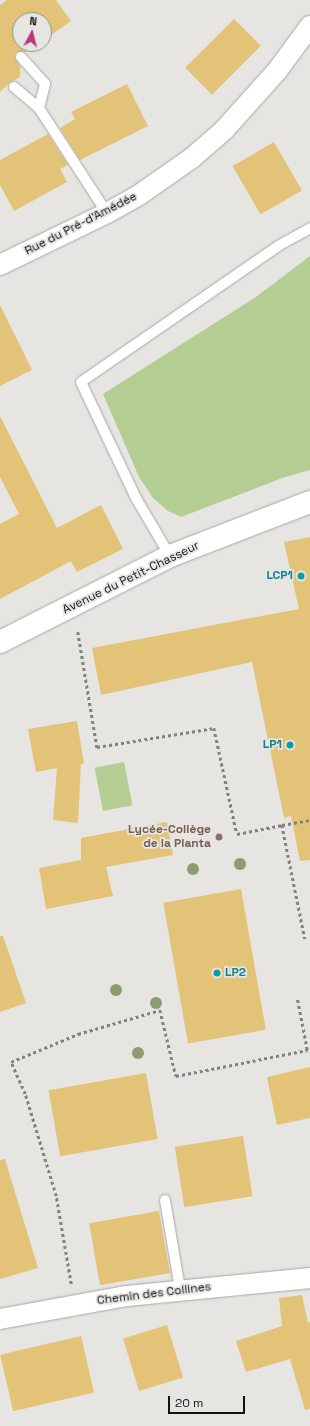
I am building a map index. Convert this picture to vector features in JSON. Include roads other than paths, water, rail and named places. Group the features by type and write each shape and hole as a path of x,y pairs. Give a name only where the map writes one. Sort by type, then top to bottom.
{"street":[{"name":"Rue du Pré-d'Amédée","path":"0,265 107,213 138,195 192,158 224,130 277,71 310,26"},
{"name":"Avenue du Petit-Chasseur","path":"0,642 170,556 310,502"},
{"name":"Chemin des Collines","path":"0,1319 74,1304 180,1289 310,1278"}],"lane":[{"path":"21,57 45,84 39,108"},
{"path":"14,87 39,108 107,213"},
{"path":"170,556 136,498 81,382 278,246 310,228"},
{"path":"165,1200 180,1289"}],"place":[{"name":"LCP1","path":"301,576"},
{"name":"LP1","path":"290,745"},
{"name":"Lycée-Collège de la Planta","path":"219,837"},
{"name":"LP2","path":"217,973"}]}
